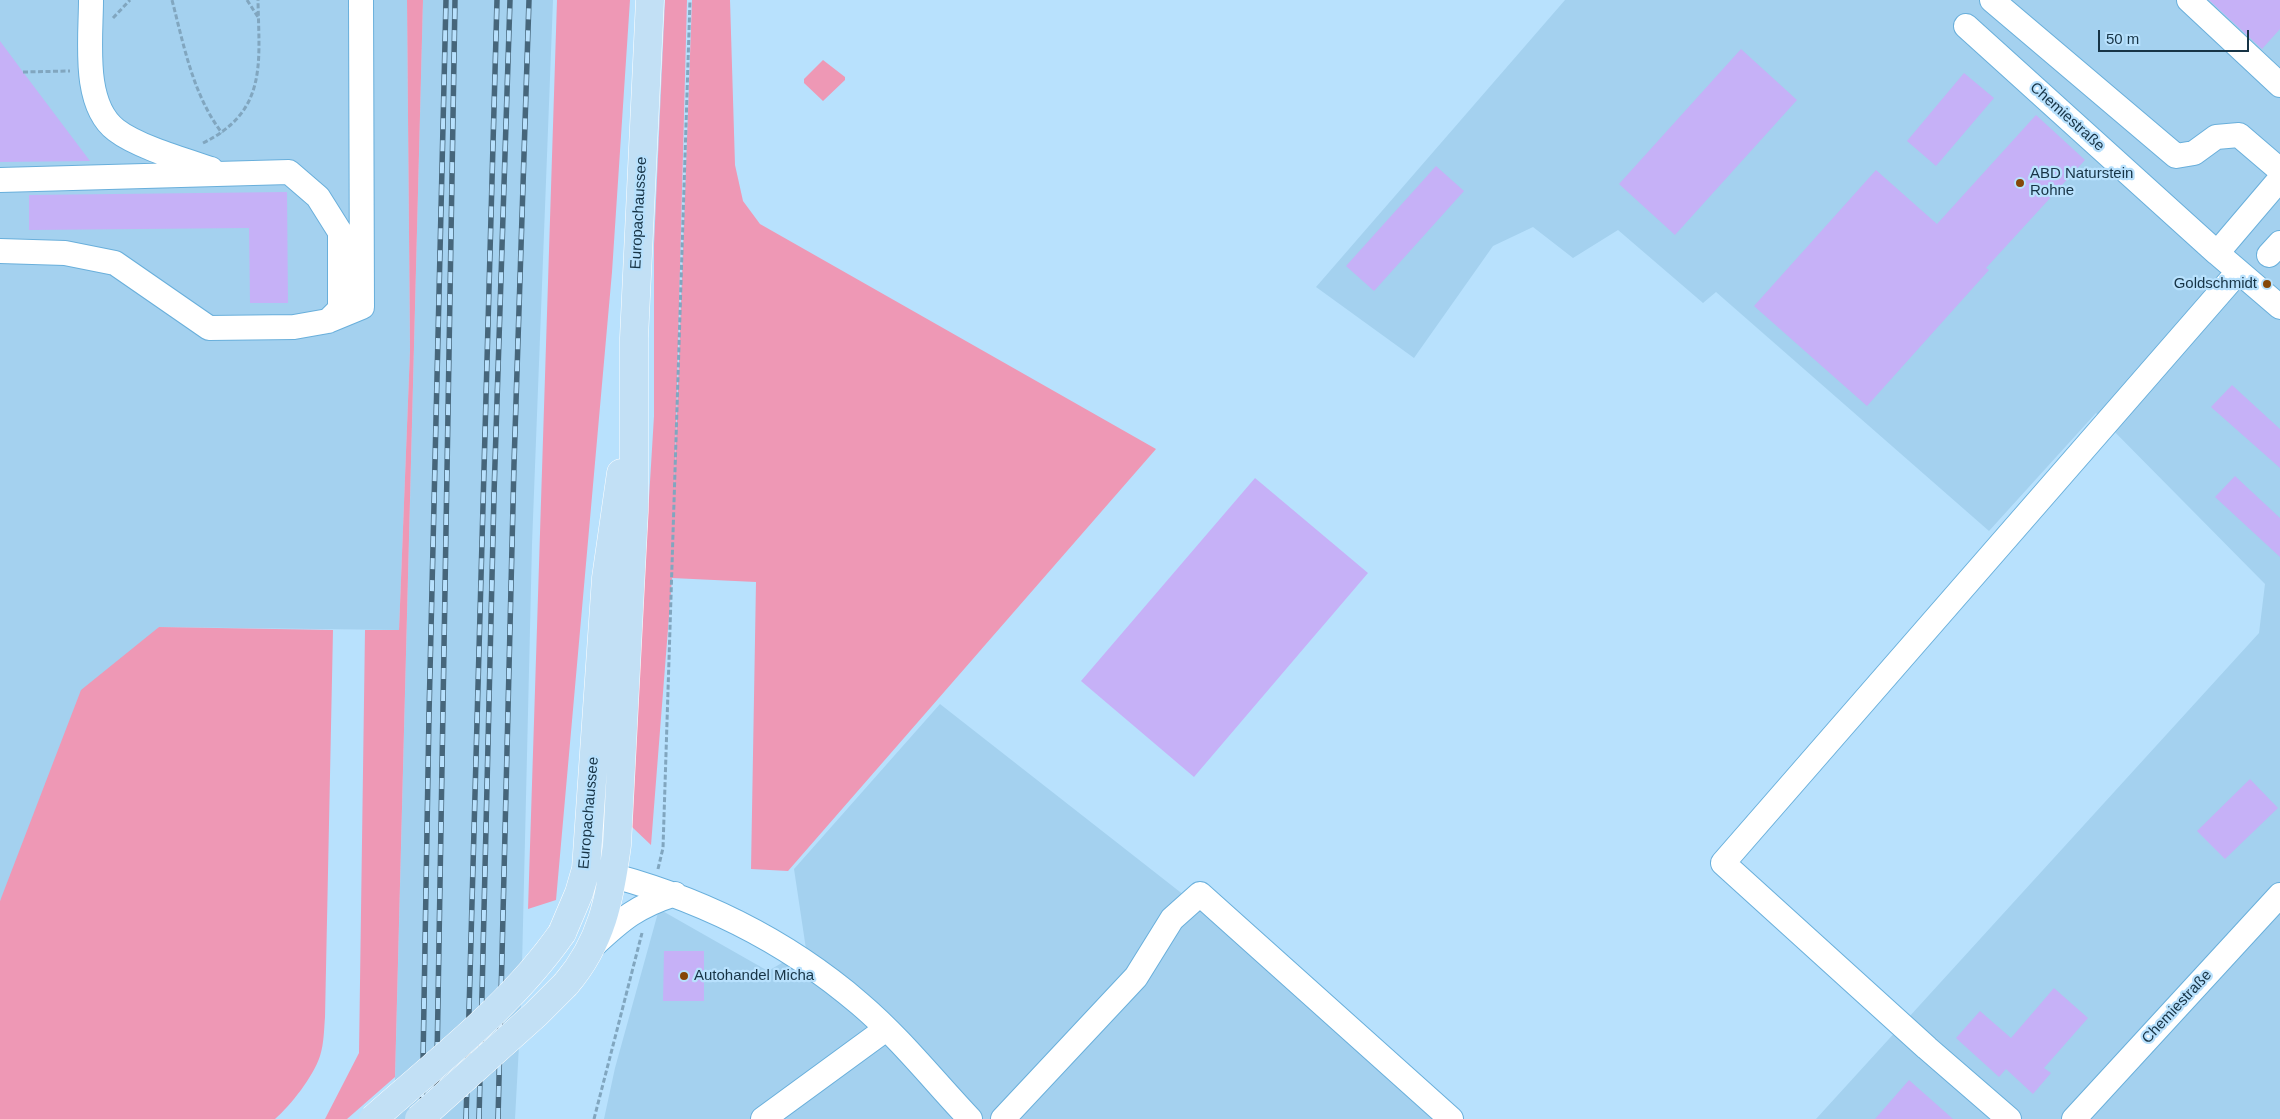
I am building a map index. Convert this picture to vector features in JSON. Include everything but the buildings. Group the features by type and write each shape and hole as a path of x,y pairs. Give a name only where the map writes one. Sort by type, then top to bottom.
{"main road":[{"name":"Europachaussee","path":"418,1119 536,1014 577,971 594,945 603,921 613,876 617,845 634,512 633,426 638,250 650,0"},
{"name":"Europachaussee","path":"373,1119 509,998 532,973 562,933 580,893 586,869 606,578 620,480 633,426"}],"street":[{"path":"91,0 91,70 95,98 104,118 116,130 138,143 223,174"},
{"path":"0,252 66,253 115,263 209,328 294,327 328,321 362,307 361,0"},
{"path":"1992,0 2176,156 2194,153 2216,138 2239,136 2280,170"},
{"path":"2189,0 2280,85"},
{"name":"Chemiestraße","path":"1966,26 2238,272 2280,307"},
{"path":"0,180 289,172 318,197 340,232 340,309 328,321"},
{"path":"2217,253 2280,179"},
{"path":"2009,1119 1927,1048 1723,863 2238,272"},
{"path":"586,869 613,876 660,894 714,910 763,935 835,983 886,1029 970,1119"},
{"path":"594,945 630,913 660,894"},
{"path":"1003,1119 1136,977 1172,919 1200,894 1451,1119"},
{"name":"Chemiestraße","path":"2074,1119 2280,895"},
{"path":"763,1119 886,1029"}],"path":[{"path":"172,0 190,70 201,99 222,134"},
{"path":"247,0 258,17"},
{"path":"193,144 203,143 222,134 241,116 252,96 258,50 258,0"},
{"path":"594,1119 660,894 690,0"},
{"path":"23,72 91,70"}],"shaded area":[{"path":"0,0 407,0 410,350 399,630 159,627 0,901"},
{"path":"407,0 423,0 395,1077 347,1119 325,1119 359,1053 365,630 399,630 410,350"},
{"path":"423,0 553,0 532,544 521,1008 515,1119 394,1119"},
{"path":"557,0 630,0 612,272 556,900 528,909"},
{"path":"665,0 687,0 674,498 692,0 730,0 735,165 743,201 760,224 1156,449 788,871 751,869 756,582 672,578 651,845 632,827 631,794 654,416 654,245"},
{"path":"1565,0 2280,0 2280,1119 1816,1119 2259,633 2265,584 2096,413 1989,531 1716,292 1703,303 1618,230 1573,258 1533,227 1493,246 1414,358 1316,287"},
{"path":"823,60 845,77 845,80 823,101 804,83 804,79"},
{"path":"159,627 333,630 325,1017 320,1056 301,1090 275,1119 0,1119 0,901 81,690"},
{"path":"940,704 1332,1011 1451,1119 604,1119 615,1068 659,909 768,971 806,949 794,869"}],"railway":[{"path":"422,1119 429,714 446,0"},
{"path":"436,1119 455,0"},
{"path":"466,1119 497,0"},
{"path":"479,1119 494,494 510,0"},
{"path":"498,1119 514,464 529,0"}],"place":[{"name":"ABD Naturstein Rohne","path":"2020,183"},
{"name":"Goldschmidt","path":"2267,284"},
{"name":"Autohandel Micha","path":"684,976"}]}
